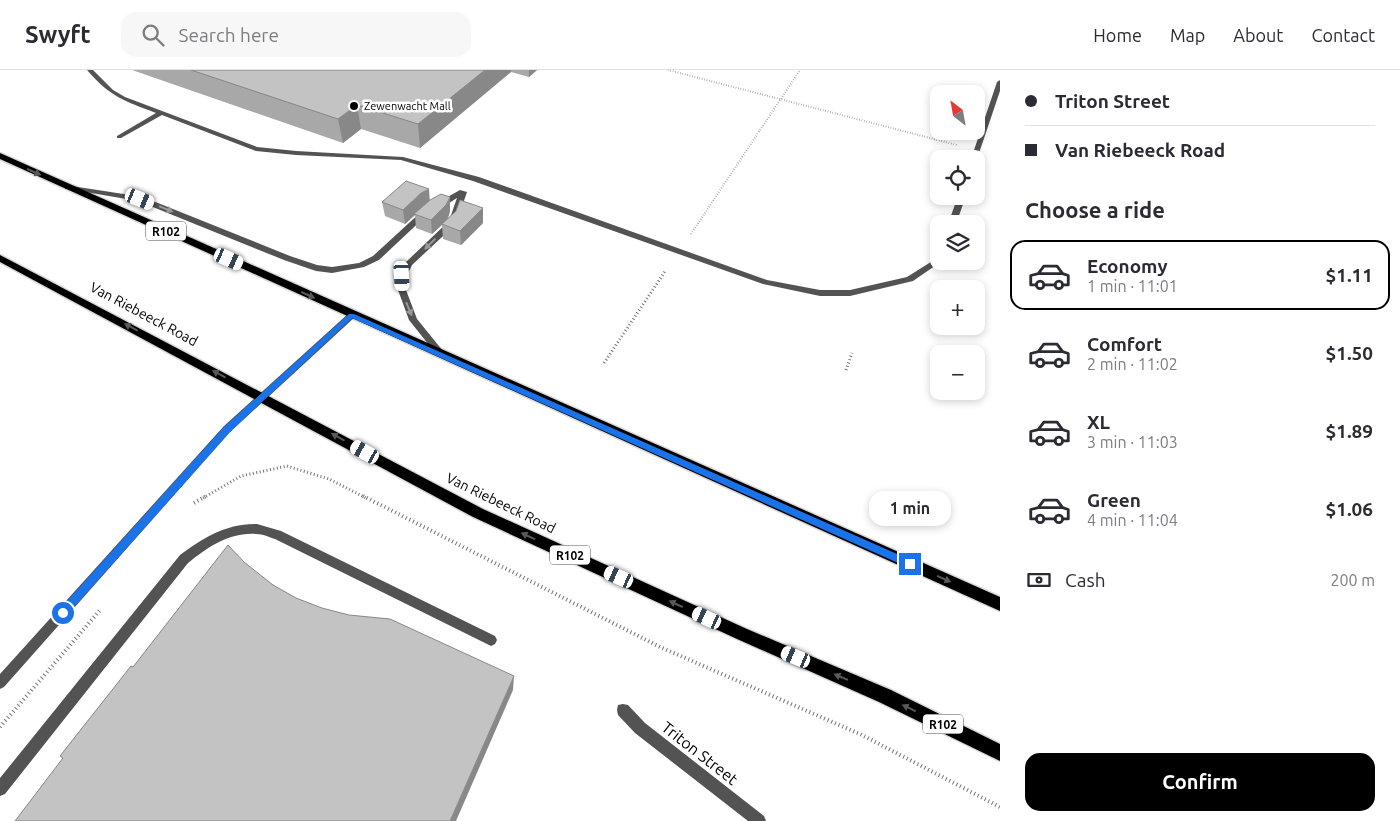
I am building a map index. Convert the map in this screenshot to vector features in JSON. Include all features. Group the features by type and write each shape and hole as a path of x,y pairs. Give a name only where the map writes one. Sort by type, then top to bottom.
{"main road":[{"name":"R102","path":"0,156 1000,604"},
{"name":"Van Riebeeck Road","path":"0,258 262,396 478,513 742,634 886,696 1000,753"}],"lane":[{"path":"90,70 111,90 123,98 256,149 296,153 401,158 476,180 766,282 800,290 835,294 859,292 910,279 930,266"},
{"path":"977,150 1000,82"},
{"path":"119,137 161,113"},
{"path":"68,187 140,199 287,258 316,268 332,270 354,267 376,258 427,211 463,192 452,222 410,264 402,276 404,298 413,320 440,353"},
{"path":"0,683 227,429 352,315"},
{"path":"0,789 184,560 205,542 233,532 255,529 277,534 491,640"},
{"name":"Triton Street","path":"623,710 640,728 759,821"}],"path":[{"path":"668,70 977,150"},
{"path":"604,363 800,70"},
{"path":"846,370 852,353"}],"building":[{"path":"191,70 485,70 418,124 357,105 338,119"},
{"path":"406,181 429,189 421,193 403,210 382,202"},
{"path":"441,194 450,197 446,205 431,220 414,214 430,200"},
{"path":"460,200 483,208 460,231 442,224 456,211"},
{"path":"228,545 244,562 273,585 296,598 322,608 349,615 390,619 514,676 450,821 15,821 63,758 60,756 131,666 133,667"}],"place":[{"name":"Zewenwacht Mall","path":"354,106"}],"route":[{"path":"63,613 227,429 352,315 910,564"}]}
